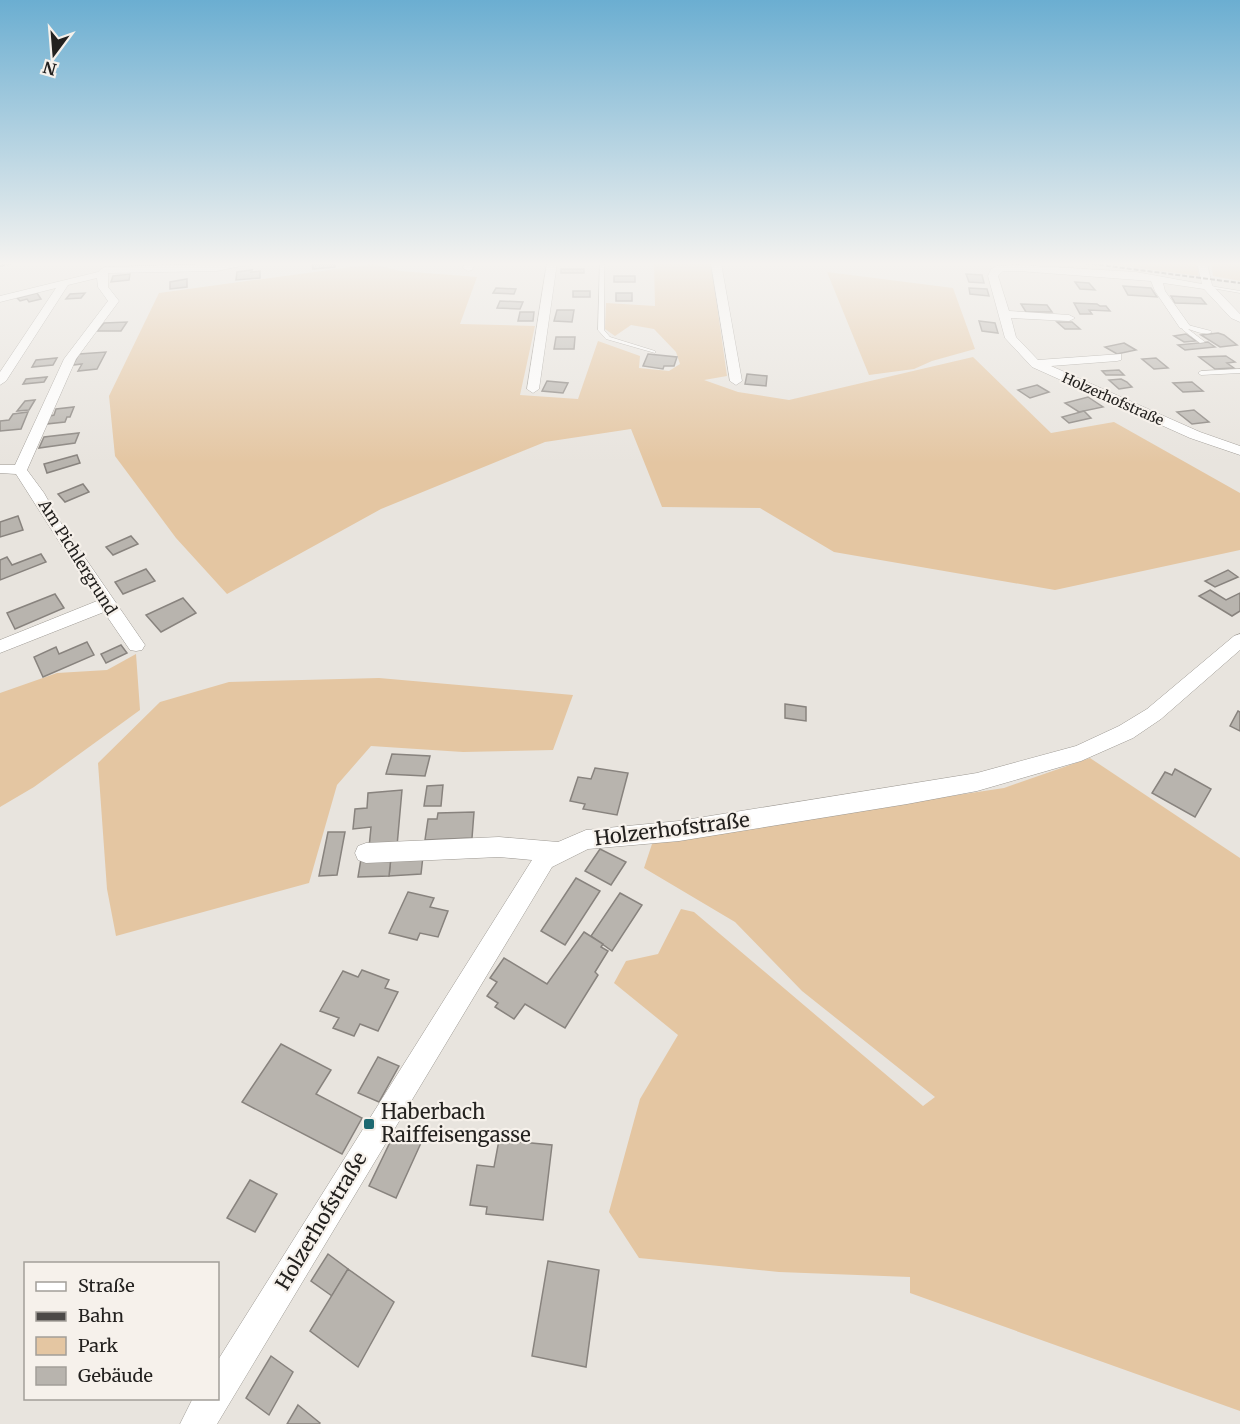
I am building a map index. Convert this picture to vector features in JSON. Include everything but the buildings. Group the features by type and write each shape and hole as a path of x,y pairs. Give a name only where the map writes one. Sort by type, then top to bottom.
{"street":[{"path":"0,381 34,329"},
{"path":"0,469 20,470 70,359 93,329"},
{"path":"533,389 542,329"},
{"path":"727,329 736,381"},
{"name":"Holzerhofstraße","path":"1009,329 1011,338 1036,364 1195,435 1240,451"},
{"path":"1036,364 1117,357"},
{"name":"Am Pichlergrund","path":"20,470 38,493 53,523 136,645"},
{"path":"0,647 107,604"},
{"name":"Holzerhofstraße","path":"219,1388 544,860 586,840 679,831 976,782 1081,753 1126,732 1154,714 1240,640"},
{"path":"366,853 499,847 557,852"},
{"path":"197,1424 212,1400"}],"lane":[{"path":"601,329 608,338 653,352"},
{"path":"1185,329 1202,342"},
{"path":"1195,329 1209,332"},
{"path":"1201,373 1240,371"}],"green space":[{"path":"141,329 534,329 520,395 578,399 598,341 640,356 639,368 669,371 680,364 676,352 654,329 720,329 727,376 704,380 738,392 789,400 973,357 1051,433 1114,422 1240,493 1240,550 1055,590 834,552 760,508 662,507 631,429 545,442 381,509 227,594 176,538 115,456 109,396"},
{"path":"606,329 625,329 615,336"},
{"path":"850,329 968,329 975,349 932,361 914,369 869,375"},
{"path":"136,654 140,710 34,787 0,807 0,693 57,673 107,670"},
{"path":"379,678 573,695 553,750 463,752 371,746 337,785 309,883 116,936 107,889 98,763 160,702 229,682"},
{"path":"1090,758 1240,858 1240,1411 910,1293 910,1277 779,1272 639,1258 609,1212 640,1099 678,1035 614,983 626,961 658,954 681,909 694,912 923,1106 935,1097 802,991 735,922 644,868 653,841 1004,788"}],"place":[{"name":"Haberbach Raiffeisengasse","path":"369,1124"}]}
